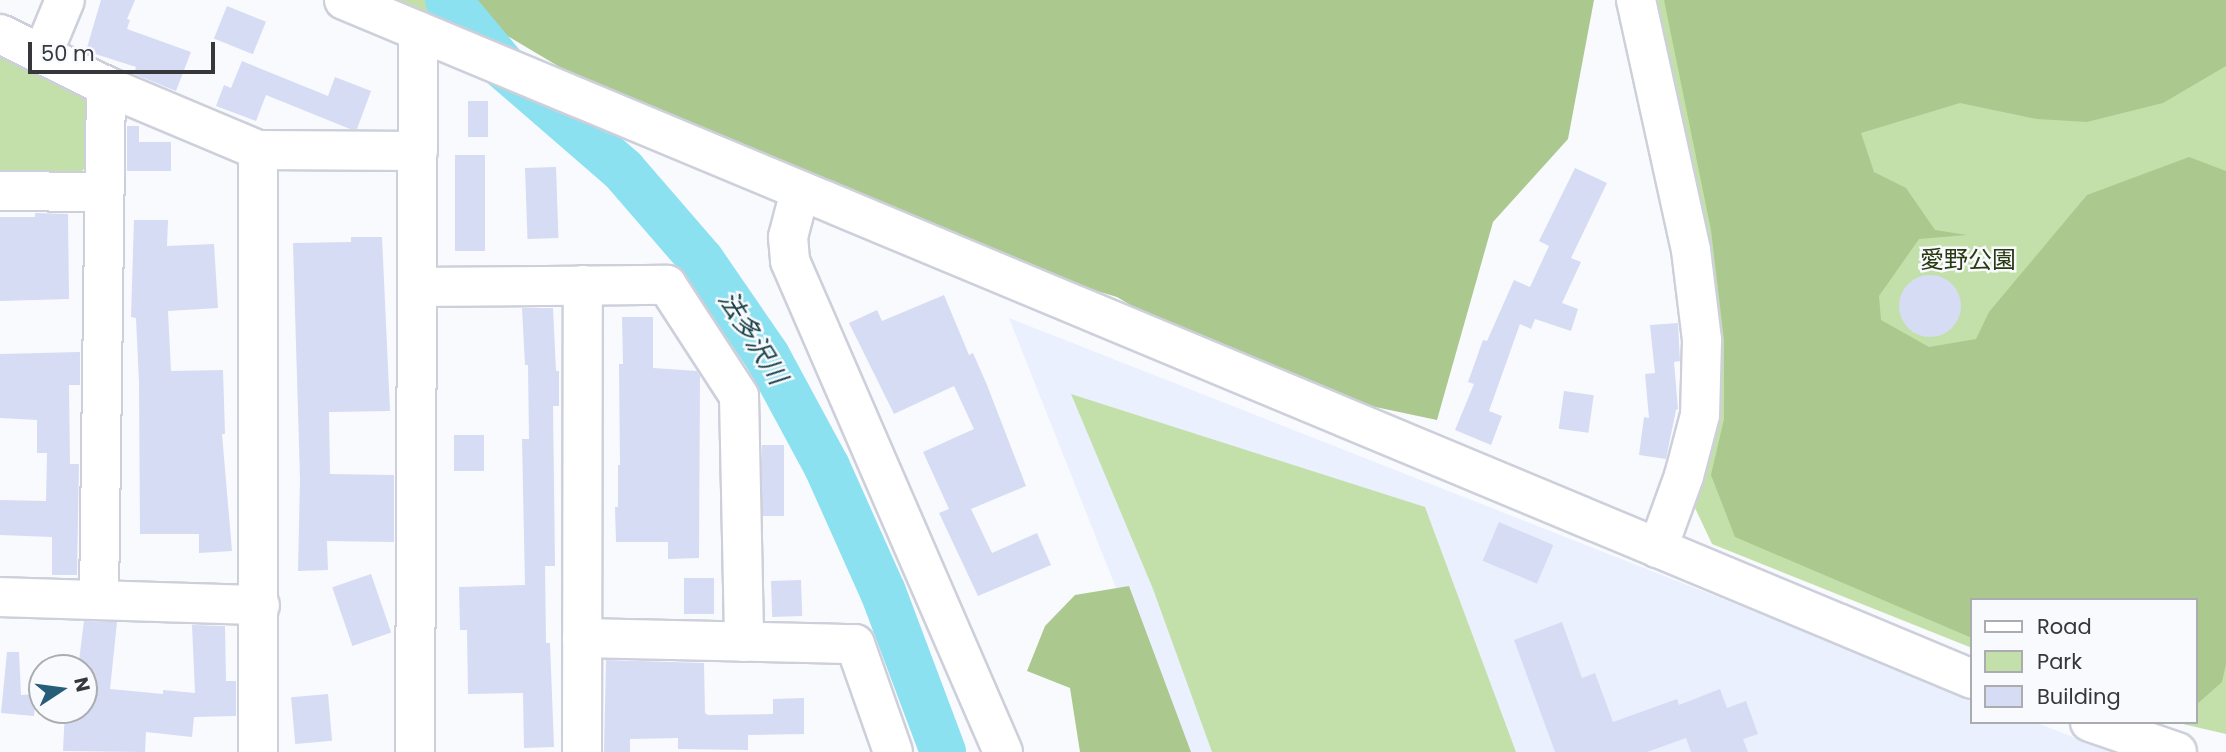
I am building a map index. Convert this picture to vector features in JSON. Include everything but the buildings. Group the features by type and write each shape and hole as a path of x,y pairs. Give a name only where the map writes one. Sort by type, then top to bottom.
{"street":[{"path":"43,53 65,0"},
{"path":"344,0 1970,678"},
{"path":"1636,0 1691,250 1702,340 1700,415 1684,476 1658,548"},
{"path":"415,752 419,32"},
{"path":"0,34 106,86 258,150 418,151"},
{"path":"99,599 106,86"},
{"path":"258,150 258,752"},
{"path":"0,191 103,192"},
{"path":"800,191 788,237 790,261 1001,752"},
{"path":"582,752 583,285"},
{"path":"418,287 667,285 739,396 744,642"},
{"path":"0,597 260,606"},
{"path":"582,638 855,644 893,752"},
{"path":"2096,724 2177,752"}],"shaded area":[{"path":"1009,318 1970,696 1970,724 2040,724 2111,752 1181,752"}],"green space":[{"path":"358,0 474,0 493,23 463,39"},
{"path":"474,0 1594,0 1568,139 1493,222 1437,420 1262,383 1117,297 896,231 689,144 499,31"},
{"name":"愛野公園","path":"1657,0 2226,0 2226,734 2183,724 2198,724 2198,598 1970,598 1970,647 1712,544 1695,508 1716,427 1708,261 1694,166"},
{"name":"愛野公園","path":"1664,0 2226,0 2226,66 2163,103 2087,122 2037,119 1960,103 1861,133 1874,172 1906,188 1935,230 1967,235 1919,239 1879,296 1881,320 1929,347 1976,339 1989,312 2087,195 2189,157 2226,171 2226,664 2222,682 2198,703 2198,598 1970,598 1970,637 1735,537 1711,475 1724,419 1724,340 1711,230"},
{"path":"0,47 87,86 89,164 76,177 0,176"},
{"path":"1071,394 1425,507 1516,752 1212,752 1153,589"},
{"path":"1129,586 1191,752 1080,752 1070,688 1027,671 1045,626 1075,595"}],"waterway":[{"name":"法多沢川","path":"448,0 503,66 623,170 701,260 767,356 827,467 883,592 943,752"}]}
